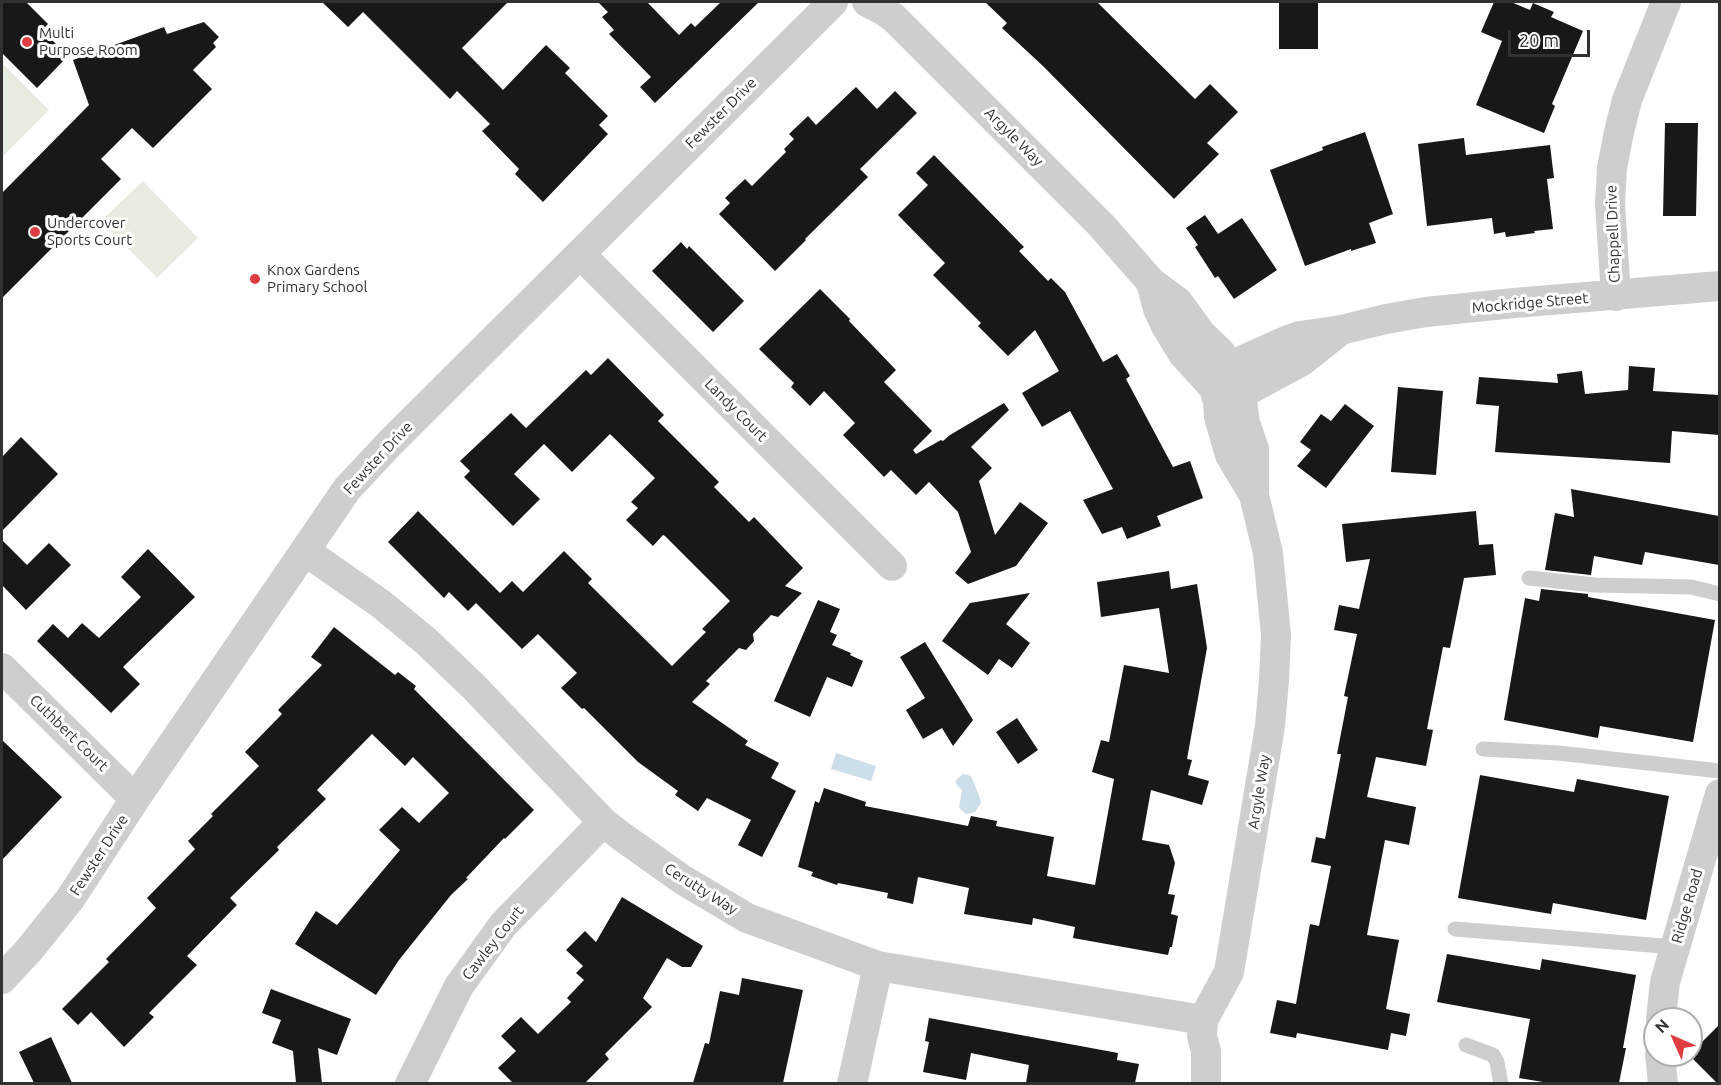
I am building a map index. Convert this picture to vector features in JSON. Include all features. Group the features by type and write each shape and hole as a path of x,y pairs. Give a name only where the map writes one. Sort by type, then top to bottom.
{"street":[{"name":"Fewster Drive","path":"2,980 70,899 135,799 347,489 833,2"},
{"name":"Argyle Way","path":"867,2 894,18 1101,225 1151,282 1178,302 1202,334 1221,353 1228,383 1254,449 1254,495 1268,553 1276,635 1270,726 1229,972 1203,1020"},
{"name":"Chappell Drive","path":"1616,296 1610,203 1612,168 1627,100 1666,2"},
{"name":"Landy Court","path":"580,254 892,566"},
{"name":"Mockridge Street","path":"1228,383 1302,361 1341,330 1386,319 1426,312 1514,303 1719,286"},
{"name":"Cerutty Way","path":"305,551 381,604 427,642 474,687 603,822 683,880 747,918 878,966 1203,1020"},
{"name":"Cuthbert Court","path":"2,668 135,799"},
{"name":"Ridge Road","path":"1662,1007 1665,982 1719,794"},
{"name":"Cawley Court","path":"410,1083 459,986 503,925 603,822"},
{"path":"852,1083 878,966"},
{"path":"1203,1020 1206,1083"},
{"path":"1661,1067 1663,1083"}],"lane":[{"path":"1529,578 1595,585 1691,587 1719,594"},
{"path":"1483,749 1558,753 1719,771"},
{"path":"1455,929 1675,947"},
{"path":"1466,1046 1493,1055 1497,1062 1501,1083"}],"shaded area":[{"path":"2,63 49,110 2,157"},
{"path":"143,181 198,238 157,278 101,221"}],"water":[{"path":"836,753 876,766 871,781 831,769"},
{"path":"963,774 971,776 981,803 975,812 966,814 959,808 962,790 956,784 956,780"}],"building":[{"name":"Multi Purpose Room","path":"2,2 26,2 48,24 42,30 68,56 37,88 2,53"},
{"path":"322,2 508,2 462,48 503,90 546,45 570,68 565,73 608,116 599,125 608,134 543,202 515,174 519,169 482,131 490,124 457,91 450,99 363,12 348,27"},
{"path":"598,2 647,2 679,35 691,23 695,27 721,2 759,2 655,103 640,87 651,77 609,34 614,30 602,17 608,12"},
{"path":"985,2 1097,2 1195,99 1210,84 1238,112 1207,143 1219,154 1174,199 1044,67 1002,28 1007,23"},
{"path":"1279,2 1318,2 1318,49 1279,49"},
{"path":"1494,2 1511,2 1530,10 1533,3 1554,12 1551,17 1583,31 1552,104 1555,106 1544,133 1476,105 1502,41 1481,32"},
{"path":"204,22 219,37 213,43 216,47 193,70 212,89 153,148 132,128 101,159 121,179 2,298 2,193 89,105 73,60 164,27 167,34"},
{"path":"856,87 877,109 895,91 917,113 860,169 868,177 775,271 719,214 730,203 725,198 745,179 752,186 786,152 784,149 794,139 789,134 808,116 816,125"},
{"path":"1665,123 1698,123 1696,216 1663,216"},
{"path":"1365,132 1393,214 1369,223 1376,243 1351,251 1351,249 1305,266 1270,170 1323,150 1322,147"},
{"path":"1464,138 1466,155 1550,145 1554,178 1547,179 1553,229 1506,237 1505,232 1494,234 1492,218 1427,226 1418,144"},
{"path":"934,155 1024,247 1019,251 1048,281 1051,278 1065,292 1103,362 1117,354 1130,376 1126,379 1173,467 1190,461 1203,498 1157,516 1161,526 1127,539 1122,527 1102,534 1083,500 1113,489 1070,411 1042,427 1022,393 1059,371 1035,330 1008,356 978,326 981,323 933,275 945,263 898,215 928,185 916,173"},
{"path":"1205,215 1218,234 1242,218 1277,270 1234,299 1218,276 1215,278 1195,247 1198,245 1186,228"},
{"path":"681,242 687,249 689,246 744,301 713,332 652,271"},
{"path":"820,289 896,370 884,382 932,431 913,450 916,454 943,441 1004,403 1009,410 971,447 992,468 979,481 995,535 1020,502 1048,523 1016,566 968,584 955,573 971,552 958,512 929,482 916,495 891,470 884,477 843,435 855,423 824,391 810,406 791,387 794,383 759,349"},
{"path":"608,358 664,415 658,421 719,482 714,487 749,522 754,517 803,568 785,586 802,593 778,617 771,615 753,634 754,641 746,650 739,648 706,681 710,684 692,702 748,741 745,745 779,763 771,778 796,791 762,857 738,845 751,820 707,798 698,811 675,795 678,791 638,762 584,708 582,709 561,688 577,673 538,634 522,649 476,603 468,611 449,592 444,598 388,542 418,511 500,593 512,581 523,592 564,551 592,579 588,583 672,666 706,632 702,629 730,601 665,536 663,535 653,546 626,520 638,508 631,502 655,478 610,434 572,472 544,444 514,474 540,499 513,526 464,477 470,471 460,461 511,413 526,428 586,370 591,375"},
{"path":"1629,366 1655,368 1653,391 1719,395 1719,435 1672,431 1670,463 1495,452 1499,406 1476,404 1479,377 1558,383 1557,374 1582,371 1585,394 1628,390"},
{"path":"1398,387 1443,391 1436,475 1391,472"},
{"path":"1345,404 1374,426 1326,488 1297,466 1311,450 1300,442 1321,414 1331,421"},
{"path":"21,437 58,474 2,531 2,457"},
{"path":"1571,489 1719,516 1719,565 1645,552 1642,565 1594,556 1591,575 1545,570 1555,513 1574,517"},
{"path":"1476,511 1479,545 1493,544 1496,575 1464,578 1450,648 1443,647 1427,729 1433,730 1426,766 1376,757 1367,797 1416,807 1409,845 1385,840 1367,935 1399,940 1386,1009 1410,1014 1406,1036 1391,1033 1388,1050 1297,1033 1296,1038 1270,1033 1277,1000 1296,1004 1310,924 1319,926 1331,866 1311,862 1316,837 1325,839 1341,754 1337,754 1348,697 1344,696 1357,634 1334,630 1339,605 1359,609 1370,559 1346,562 1342,524"},
{"path":"2,540 27,565 49,543 71,565 26,610 2,585"},
{"path":"148,549 195,597 123,667 140,684 111,713 37,641 53,624 68,638 82,623 99,638 141,597 121,577"},
{"path":"1169,571 1171,589 1197,584 1207,648 1187,759 1192,760 1188,775 1209,781 1202,805 1151,790 1142,840 1169,845 1175,863 1168,894 1175,895 1171,914 1178,916 1172,947 1168,955 1073,938 1075,927 1033,918 1032,925 964,914 969,888 918,877 913,904 887,898 888,893 838,883 837,885 811,876 813,872 798,867 815,801 819,803 824,788 866,802 865,806 968,826 971,816 997,821 996,826 1054,837 1047,876 1095,885 1114,779 1092,772 1101,740 1109,742 1124,665 1169,673 1159,608 1101,617 1097,582"},
{"path":"1541,589 1588,594 1588,597 1715,620 1693,742 1600,726 1598,738 1504,720 1525,598 1539,601"},
{"path":"1030,593 1006,624 1030,643 1012,668 999,659 988,675 942,641 970,603"},
{"path":"818,600 840,609 830,632 837,635 832,645 863,661 852,687 827,677 810,717 774,701"},
{"path":"334,627 395,675 398,672 416,686 414,689 534,810 504,838 451,895 399,960 376,995 295,944 316,911 337,925 400,850 379,830 402,807 419,823 449,793 413,757 405,766 372,734 317,790 326,799 230,898 237,905 187,956 197,965 149,1013 154,1017 124,1047 91,1012 78,1025 62,1009 109,962 106,959 156,908 147,898 195,849 188,841 213,816 211,814 259,766 245,752 282,714 278,710 322,665 311,657"},
{"path":"925,642 973,720 953,746 942,728 923,739 906,710 925,698 900,657"},
{"path":"1017,718 1038,750 1018,764 996,732"},
{"path":"2,740 62,797 2,860"},
{"path":"1480,775 1574,792 1577,779 1669,796 1646,920 1553,903 1551,914 1458,898"},
{"path":"622,897 703,946 691,967 682,967 667,958 643,998 652,1007 605,1054 609,1059 585,1083 513,1083 498,1068 516,1051 501,1036 521,1017 538,1034 571,1002 567,998 584,980 576,973 583,966 566,950 585,931 596,942"},
{"path":"1447,954 1540,970 1542,959 1636,975 1619,1083 1549,1083 1519,1078 1530,1019 1437,1002"},
{"path":"742,978 803,990 783,1083 693,1083 705,1043 709,1044 720,991 739,995"},
{"path":"271,989 351,1019 337,1055 318,1048 322,1083 296,1083 293,1051 272,1043 281,1020 262,1013"},
{"path":"929,1018 1118,1053 1117,1060 1139,1064 1135,1083 1026,1083 1029,1065 971,1053 966,1080 923,1072 929,1042 925,1041"},
{"path":"1719,1025 1719,1083 1701,1067 1703,1067 1703,1041"},
{"path":"51,1037 72,1083 34,1083 19,1052"}],"place":[{"name":"Multi Purpose Room","path":"27,42"},
{"name":"Undercover Sports Court","path":"35,232"},
{"name":"Knox Gardens Primary School","path":"255,279"}]}
